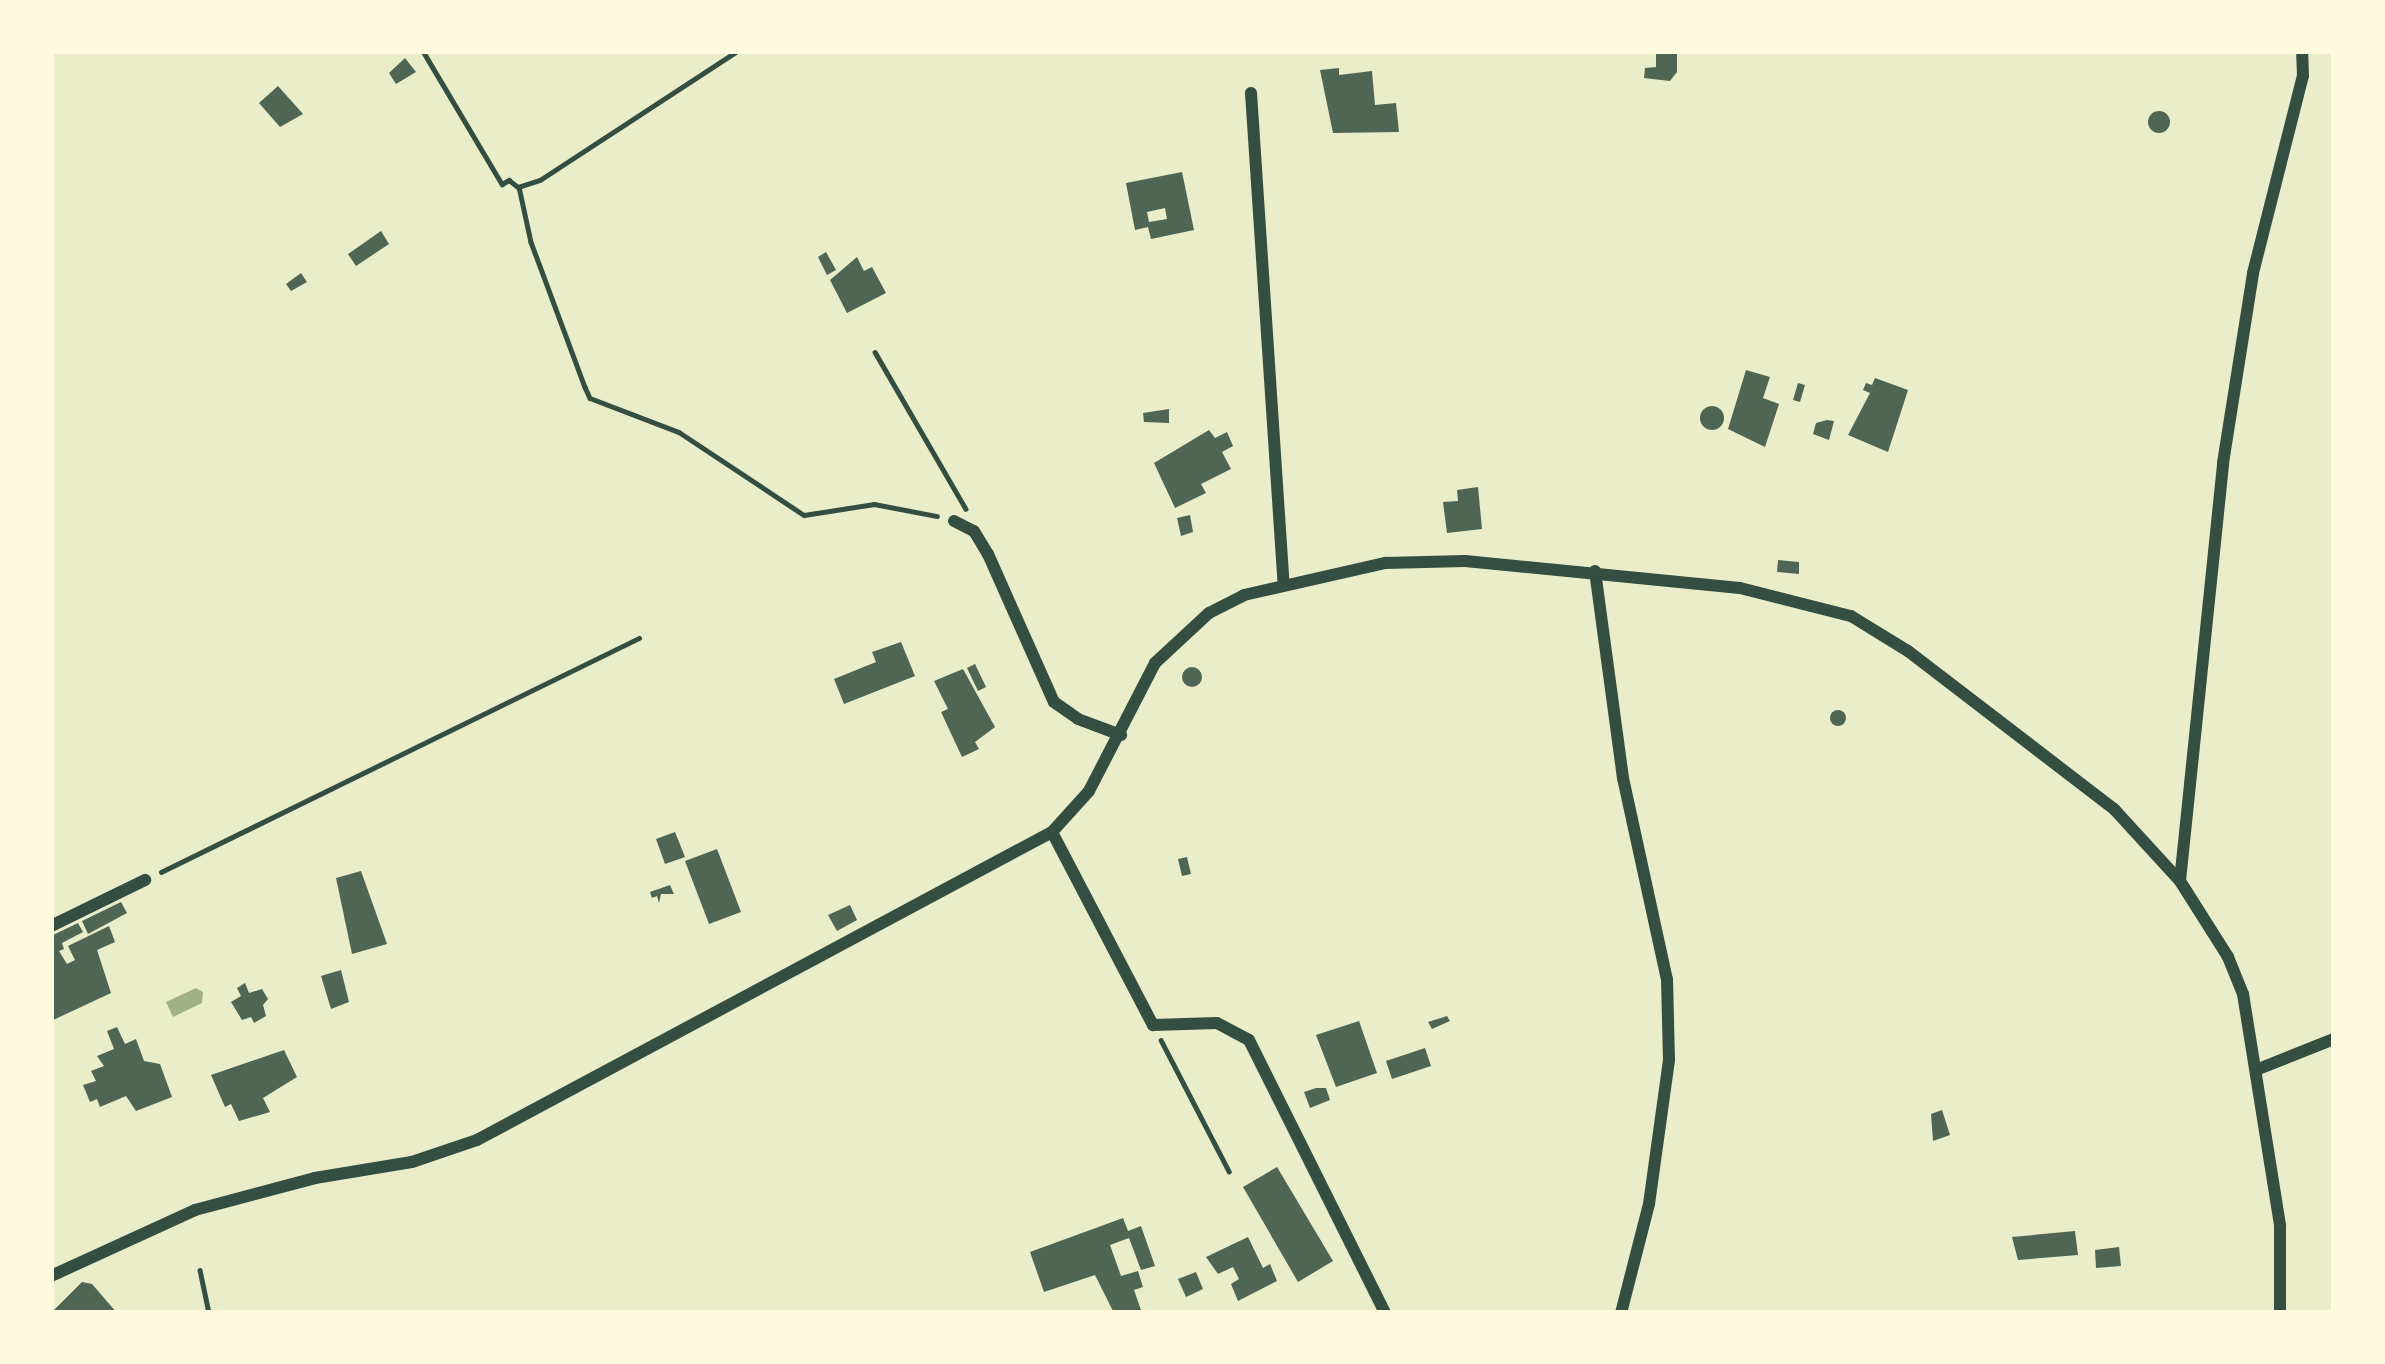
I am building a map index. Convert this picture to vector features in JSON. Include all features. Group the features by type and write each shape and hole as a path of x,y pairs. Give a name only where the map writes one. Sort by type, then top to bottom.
{"street":[{"path":"2180,881 2223,464 2253,273 2303,76 2302,51"},
{"path":"1251,93 1284,585"},
{"path":"955,521 974,531 1054,702 1078,719 1120,735"},
{"path":"51,1276 195,1210 315,1178 412,1162 477,1140 1052,832 1089,791 1155,663 1183,632 1244,595 1385,563 1465,561 1595,571 1817,604 1867,625 2091,788 2150,843 2180,881 2228,957 2243,994 2280,1226 2280,1313"},
{"path":"1595,571 1623,778 1667,979 1669,1060 1649,1204 1621,1313"},
{"path":"1052,832 1153,1025 1216,1023 1250,1040 1385,1313"},
{"path":"51,926 146,880"},
{"path":"2256,1070 2334,1040"}],"path":[{"path":"423,51 502,184 509,180 519,187 531,242 590,398 680,432 804,515 886,504 955,521"},
{"path":"519,187 541,180 738,51"},
{"path":"875,352 963,500 974,531"},
{"path":"146,880 639,638"},
{"path":"1153,1025 1229,1172"},
{"path":"200,1270 209,1313"}],"shaded area":[{"path":"196,988 203,992 202,1003 173,1017 166,1002"}],"building":[{"path":"1656,51 1677,51 1677,72 1670,81 1644,78 1645,68 1656,67"},
{"path":"405,58 416,72 396,84 389,73"},
{"path":"1339,68 1339,75 1372,71 1375,105 1396,103 1399,132 1333,133 1320,70"},
{"path":"278,86 303,114 280,127 259,103"},
{"path":"2159,111 2170,122 2159,133 2148,122"},
{"path":"1182,172 1194,230 1151,239 1148,227 1135,230 1126,183","holes":["1165,208 1167,219 1149,222 1147,212"]},
{"path":"381,231 389,244 356,266 348,254"},
{"path":"826,252 836,270 827,275 818,257"},
{"path":"857,257 864,271 872,267 886,293 847,313 830,280"},
{"path":"301,273 307,282 291,291 286,284"},
{"path":"1746,370 1770,377 1763,398 1779,404 1765,447 1728,429"},
{"path":"1875,378 1908,390 1888,452 1848,435 1870,393 1863,390 1866,383 1872,385"},
{"path":"1798,383 1805,385 1800,402 1793,400"},
{"path":"1712,406 1721,409 1721,427 1712,430 1703,427 1700,418 1703,409"},
{"path":"1169,409 1169,423 1144,422 1143,413"},
{"path":"1834,421 1829,440 1813,434 1816,423"},
{"path":"1209,430 1215,438 1227,432 1233,446 1222,452 1231,469 1201,484 1206,493 1175,508 1154,463"},
{"path":"1478,487 1482,529 1447,533 1443,502 1458,501 1457,490"},
{"path":"1190,515 1193,532 1181,536 1177,518"},
{"path":"1778,560 1799,562 1799,574 1777,572"},
{"path":"901,642 915,676 844,704 834,679 876,662 872,652"},
{"path":"975,664 986,687 978,691 967,668"},
{"path":"1192,667 1202,677 1192,687 1182,677"},
{"path":"963,669 995,727 975,742 979,749 962,757 941,712 948,709 934,681"},
{"path":"1838,710 1846,718 1838,726 1830,718"},
{"path":"675,832 685,857 665,864 656,839"},
{"path":"717,849 741,912 709,924 685,861"},
{"path":"1187,857 1191,874 1182,876 1178,859"},
{"path":"361,871 387,944 352,954 336,878"},
{"path":"670,885 674,894 661,894 659,903 657,896 652,898 650,892"},
{"path":"121,902 127,913 88,934 82,921"},
{"path":"850,905 857,920 837,931 828,915"},
{"path":"78,923 83,932 62,943 64,949 59,951 67,964 75,960 68,946 109,926 115,942 97,950 111,993 51,1021 51,936"},
{"path":"341,970 349,1002 331,1009 321,976"},
{"path":"245,983 249,993 262,989 268,999 263,1005 266,1016 254,1023 251,1017 242,1020 231,1002 241,996 237,988"},
{"path":"1447,1016 1450,1021 1432,1029 1428,1022"},
{"path":"1359,1021 1377,1073 1336,1087 1316,1035"},
{"path":"117,1027 125,1044 136,1039 144,1061 160,1064 172,1097 136,1111 126,1096 100,1107 97,1099 90,1102 83,1085 96,1081 91,1071 104,1066 97,1056 114,1049 107,1031"},
{"path":"1425,1048 1431,1066 1392,1079 1386,1061"},
{"path":"284,1050 297,1077 263,1098 270,1112 239,1121 231,1104 225,1107 211,1075"},
{"path":"1326,1088 1330,1100 1310,1108 1304,1092"},
{"path":"1942,1110 1950,1135 1933,1141 1931,1114"},
{"path":"1277,1167 1333,1261 1298,1282 1243,1187"},
{"path":"1123,1218 1128,1231 1141,1226 1155,1266 1141,1270 1129,1238 1110,1245 1121,1276 1138,1271 1143,1287 1134,1290 1142,1313 1114,1313 1095,1275 1044,1292 1030,1252"},
{"path":"2075,1231 2078,1255 2018,1260 2012,1237"},
{"path":"1248,1237 1263,1268 1270,1264 1277,1281 1238,1301 1231,1284 1239,1279 1233,1267 1218,1274 1206,1257"},
{"path":"2119,1247 2121,1266 2096,1268 2095,1250"},
{"path":"1196,1272 1203,1289 1186,1297 1178,1279"},
{"path":"82,1282 92,1284 117,1313 51,1313"}]}
